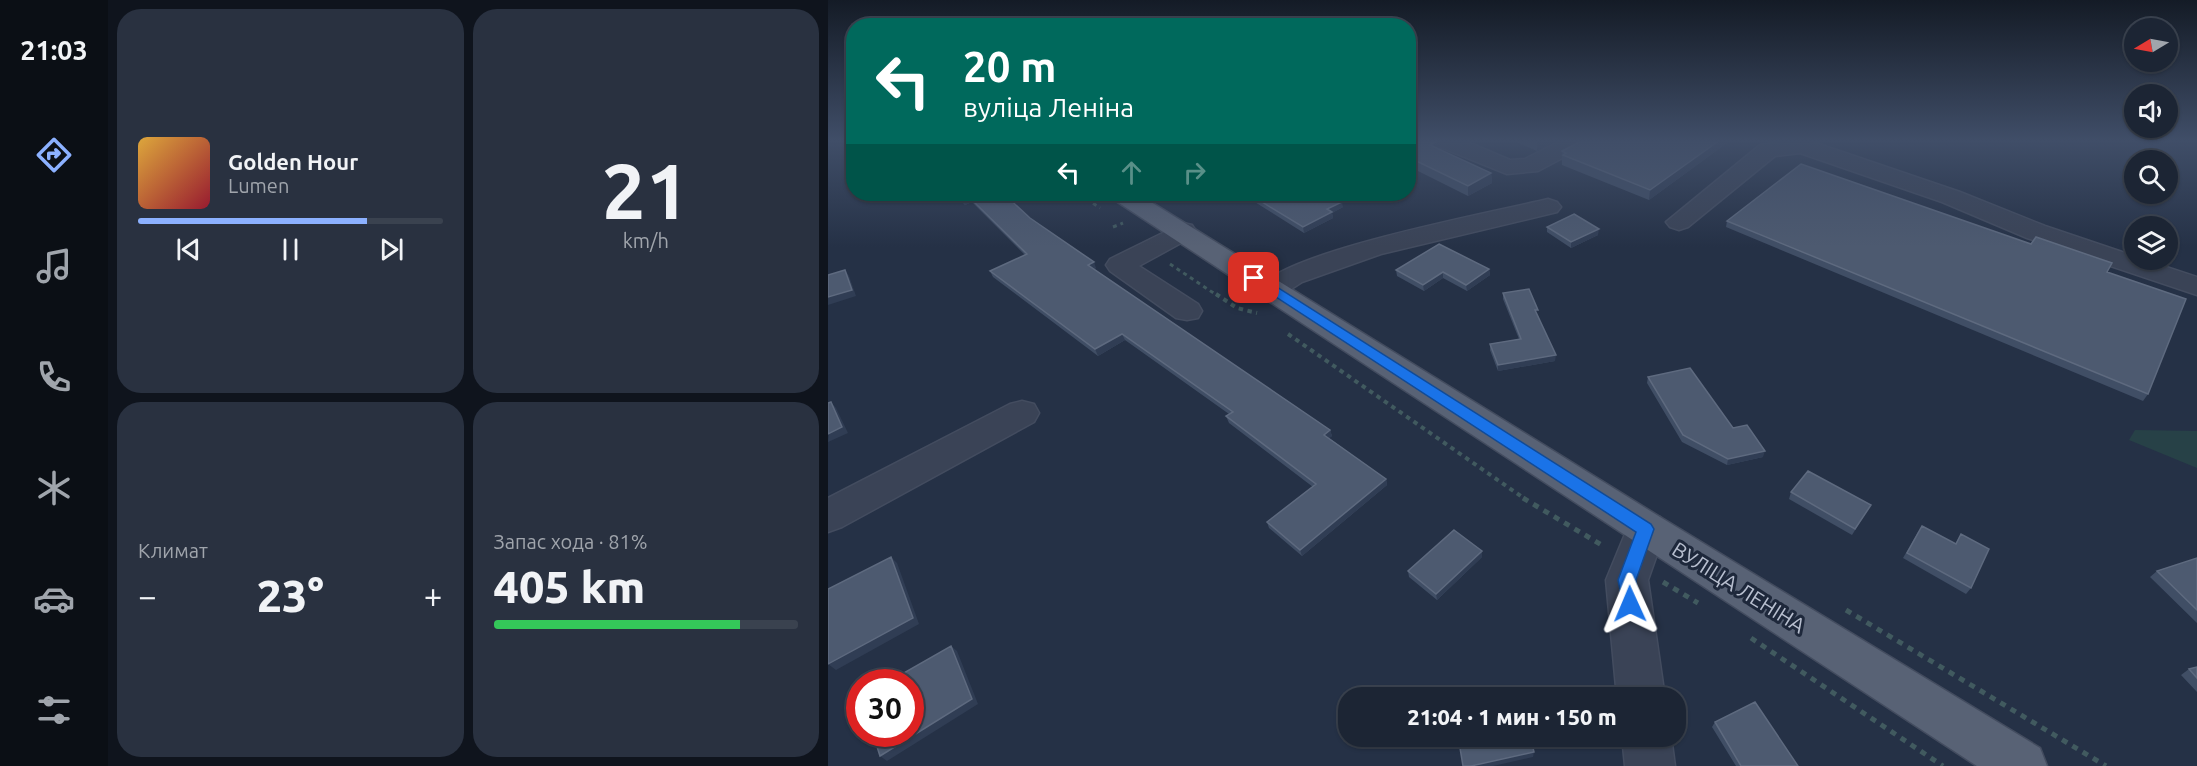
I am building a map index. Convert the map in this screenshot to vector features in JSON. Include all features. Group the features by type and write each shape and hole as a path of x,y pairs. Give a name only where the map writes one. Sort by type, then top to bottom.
{"main road":[{"name":"ВУЛІЦА ЛЕНІНА","path":"1115,208 1183,231 1269,304 1640,546 2022,766"}],"street":[{"path":"1679,222 1736,176"},
{"path":"1889,176 1951,197 2036,232 2197,286"},
{"path":"1269,304 1292,276 1372,248 1548,207"},
{"path":"1183,231 1120,265 1187,311"},
{"path":"828,516 1022,412"},
{"path":"1640,546 1627,580 1640,687"},
{"path":"1647,747 1650,766"}],"path":[{"path":"1098,201 1115,208 1145,239 1149,249 1237,308 1256,312 1269,304"},
{"path":"1285,332 1545,513 1640,546 1708,609"},
{"path":"1747,635 1943,766"}],"green space":[{"path":"2135,430 2197,431 2197,468 2129,440"}],"building":[{"path":"1447,176 1486,176 1468,186"},
{"path":"1615,176 1670,176 1650,190"},
{"path":"1786,176 1835,176 2031,244 2036,237 2112,263 2107,272 2186,299 2148,394 1727,221"},
{"path":"973,201 1012,201 1030,218 1094,262 1088,265 1330,430 1324,435 1386,479 1300,550 1267,522 1316,484 1226,416 1233,412 1122,334 1095,349 990,271 1027,254"},
{"path":"1260,201 1342,202 1327,209 1332,212 1303,227"},
{"path":"1574,214 1599,229 1571,242 1547,227"},
{"path":"1439,244 1489,269 1466,285 1443,272 1423,285 1396,270"},
{"path":"845,270 852,290 828,297 828,275"},
{"path":"1529,289 1538,310 1535,310 1556,355 1498,365 1490,344 1521,339 1503,293"},
{"path":"1690,368 1733,428 1747,425 1765,451 1728,459 1683,435 1648,377"},
{"path":"831,402 842,427 828,434 828,403"},
{"path":"1808,471 1871,505 1855,529 1791,492"},
{"path":"1922,526 1956,544 1961,534 1989,549 1971,588 1907,553"},
{"path":"1454,530 1482,551 1436,594 1408,571"},
{"path":"891,557 913,618 828,664 828,589"},
{"path":"2197,558 2197,610 2157,571"},
{"path":"951,646 972,699 924,729 924,669 911,669"},
{"path":"2197,667 2197,678 2189,669"},
{"path":"1755,702 1798,766 1741,766 1715,722"},
{"path":"877,747 895,747 880,756"},
{"path":"1460,747 1533,747 1534,752 1471,766 1463,766"}],"route":[{"path":"1254,278 1646,529 1627,580 1630,604"}]}
